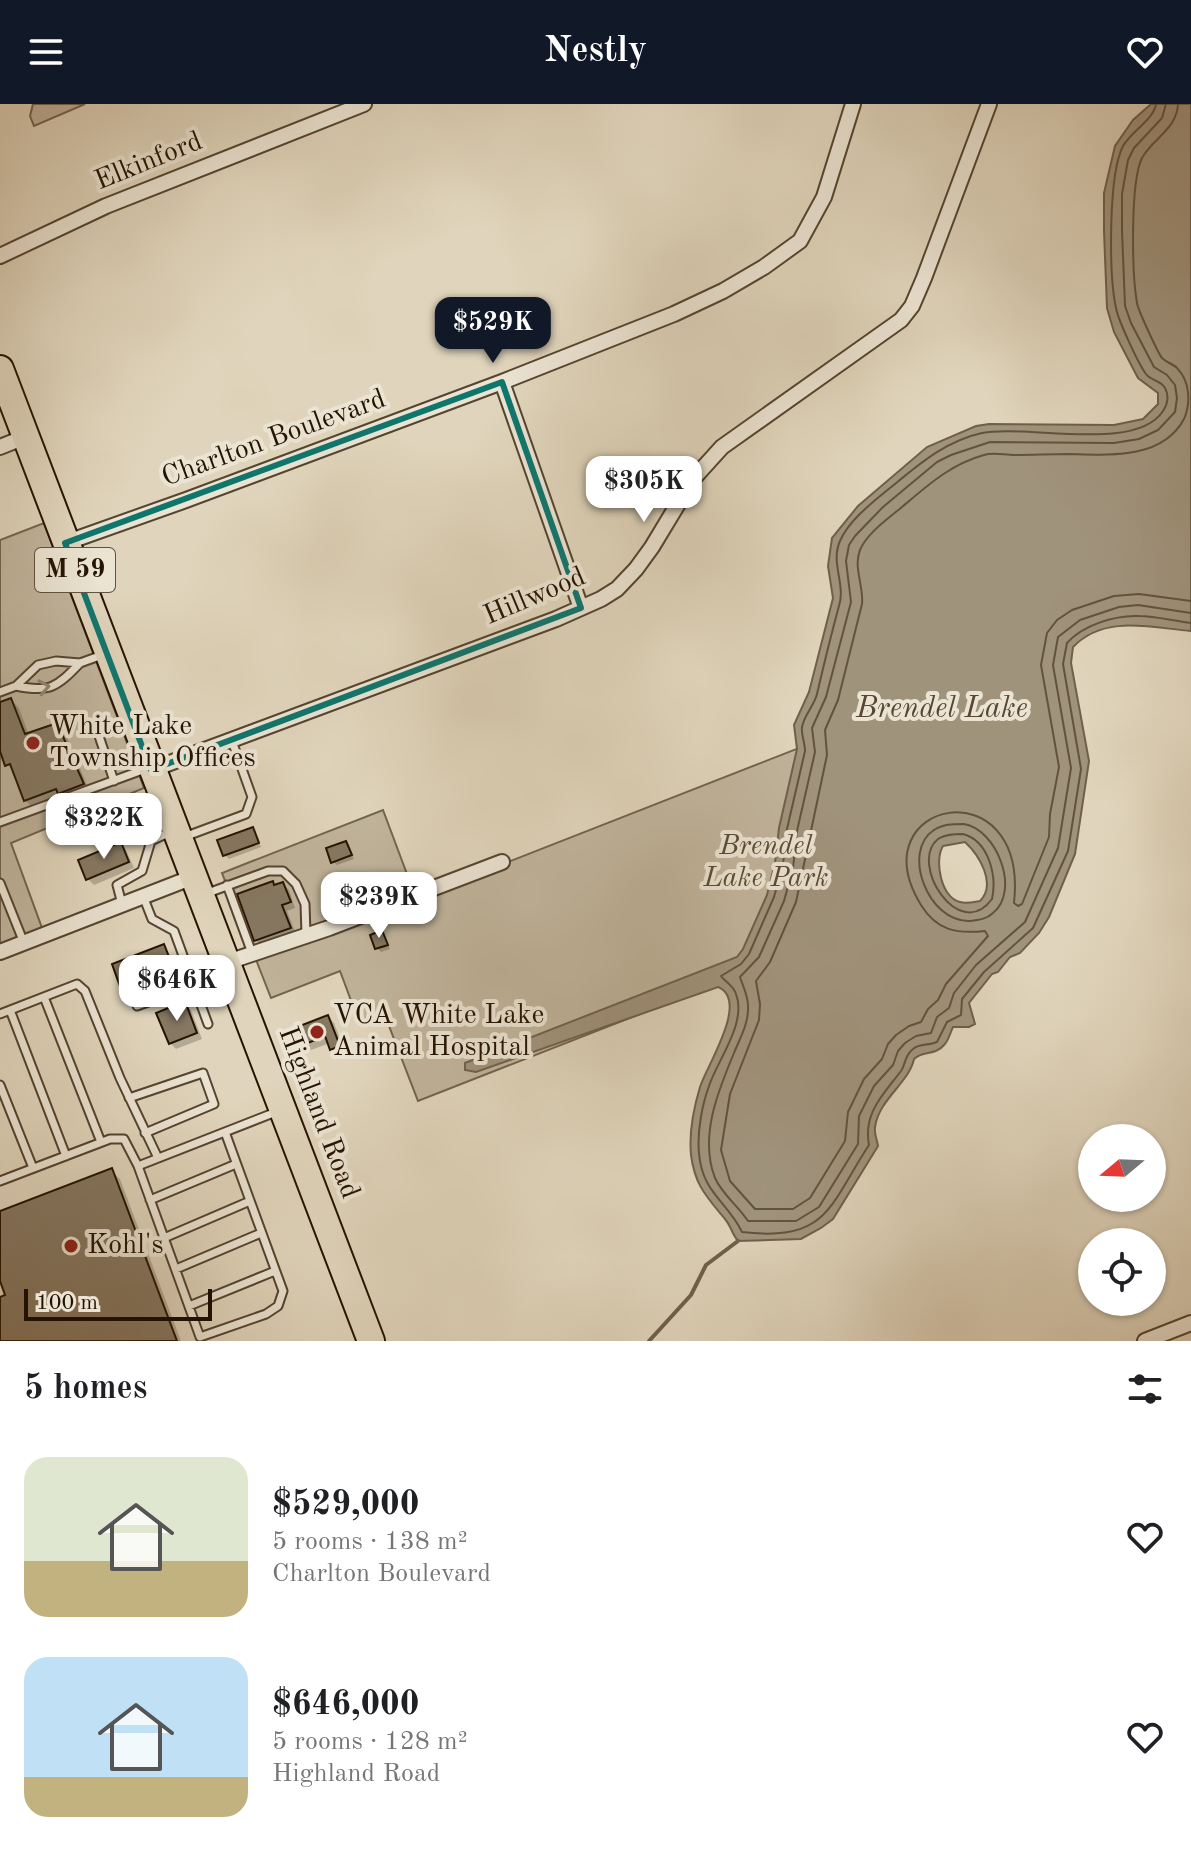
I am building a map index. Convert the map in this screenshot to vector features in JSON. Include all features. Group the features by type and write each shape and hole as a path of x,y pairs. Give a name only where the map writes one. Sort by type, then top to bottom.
{"highway":[{"name":"Highland Road","path":"0,369 371,1341"}],"street":[{"name":"Elkinford","path":"0,256 106,206 364,104"},
{"name":"Charlton Boulevard","path":"65,543 502,382 674,314 723,291 800,241 824,197 853,104"},
{"name":"Hillwood","path":"151,769 452,660 581,608 617,589 652,547 693,479 722,447 901,320 912,306 989,104"},
{"path":"502,382 581,608"},
{"path":"0,447 25,437"},
{"path":"227,968 252,953 329,928 502,862"},
{"path":"0,952 143,896 196,886"},
{"path":"1145,1341 1191,1323"}],"lane":[{"path":"0,692 16,686 38,665 56,661 80,663 107,653"},
{"path":"16,686 45,690 67,678 80,663"},
{"path":"114,781 99,736 101,732 132,720"},
{"path":"122,905 117,885 142,871 151,841 246,814 252,797 231,740"},
{"path":"0,822 151,769"},
{"path":"196,886 227,885 268,871 283,871 296,884 307,911 306,934"},
{"path":"0,883 24,943"},
{"path":"227,885 252,953"},
{"path":"143,896 152,919 174,931 208,1024"},
{"path":"137,1006 195,985 227,968"},
{"path":"0,1014 77,984 85,991 129,1098 158,1158"},
{"path":"44,997 101,1142"},
{"path":"10,1010 66,1156"},
{"path":"129,1098 203,1073 214,1104 145,1133"},
{"path":"0,1085 33,1168"},
{"path":"138,1166 282,1110"},
{"path":"0,1181 101,1142 124,1139 138,1166 199,1339 266,1314 278,1306 283,1291 225,1132"},
{"path":"150,1200 236,1164"},
{"path":"164,1238 250,1201"},
{"path":"176,1269 261,1233"},
{"path":"189,1306 275,1271"}],"highlighted area":[{"path":"502,382 581,608 151,770 65,543"}],"green space":[{"path":"33,104 85,104 34,126 30,116"},
{"path":"44,523 144,788 11,843 42,928 0,945 0,540"},
{"name":"Brendel Lake Park","path":"845,730 913,907 418,1101 384,1013 359,1022 340,971 271,998 222,873 383,810 416,898"}],"water":[{"name":"Brendel Lake","path":"1151,104 1191,104 1191,631 1145,626 1114,627 1099,630 1073,647 1071,663 1089,761 1075,854 1049,917 1039,933 1020,953 1010,957 998,972 992,974 969,1003 975,1024 953,1027 940,1048 914,1059 878,1117 875,1130 878,1146 833,1219 801,1239 738,1241 703,1190 695,1175 691,1155 691,1130 698,1095 728,1019 730,1005 727,994 718,987 476,1072 465,1070 465,1063 737,957 743,949 767,895 797,749 794,725 809,692 833,598 828,566 832,538 858,506 927,447 976,426 1114,425 1143,419 1158,404 1158,393 1138,378 1114,332 1107,308 1104,193 1115,146 1133,120","holes":["965,842 984,870 987,886 980,901 962,903 953,899 944,886 939,869 940,852 943,846"]}],"building":[{"name":"White Lake Township Offices","path":"11,698 25,734 57,723 84,784 58,794 56,789 24,801 10,764 5,766 0,751 0,702"},
{"path":"253,827 259,843 223,856 217,840"},
{"path":"346,841 352,855 331,863 326,848"},
{"path":"121,842 129,862 86,880 78,860"},
{"path":"273,881 274,885 283,882 291,902 282,905 291,928 254,941 237,894"},
{"path":"382,930 388,945 375,949 370,935"},
{"path":"164,944 175,972 122,992 112,964"},
{"path":"185,1001 197,1033 169,1044 156,1013"},
{"name":"VCA White Lake Animal Hospital","path":"328,1015 340,1046 330,1050 325,1036 303,1045 297,1027"},
{"name":"Kohl's","path":"112,1168 177,1341 0,1341 0,1297 5,1295 0,1281 0,1211"}],"waterway":[{"path":"649,1341 691,1295 706,1265 738,1241"}],"place":[{"name":"White Lake Township Offices","path":"33,743"},
{"name":"VCA White Lake Animal Hospital","path":"317,1032"},
{"name":"Kohl's","path":"71,1246"}]}
